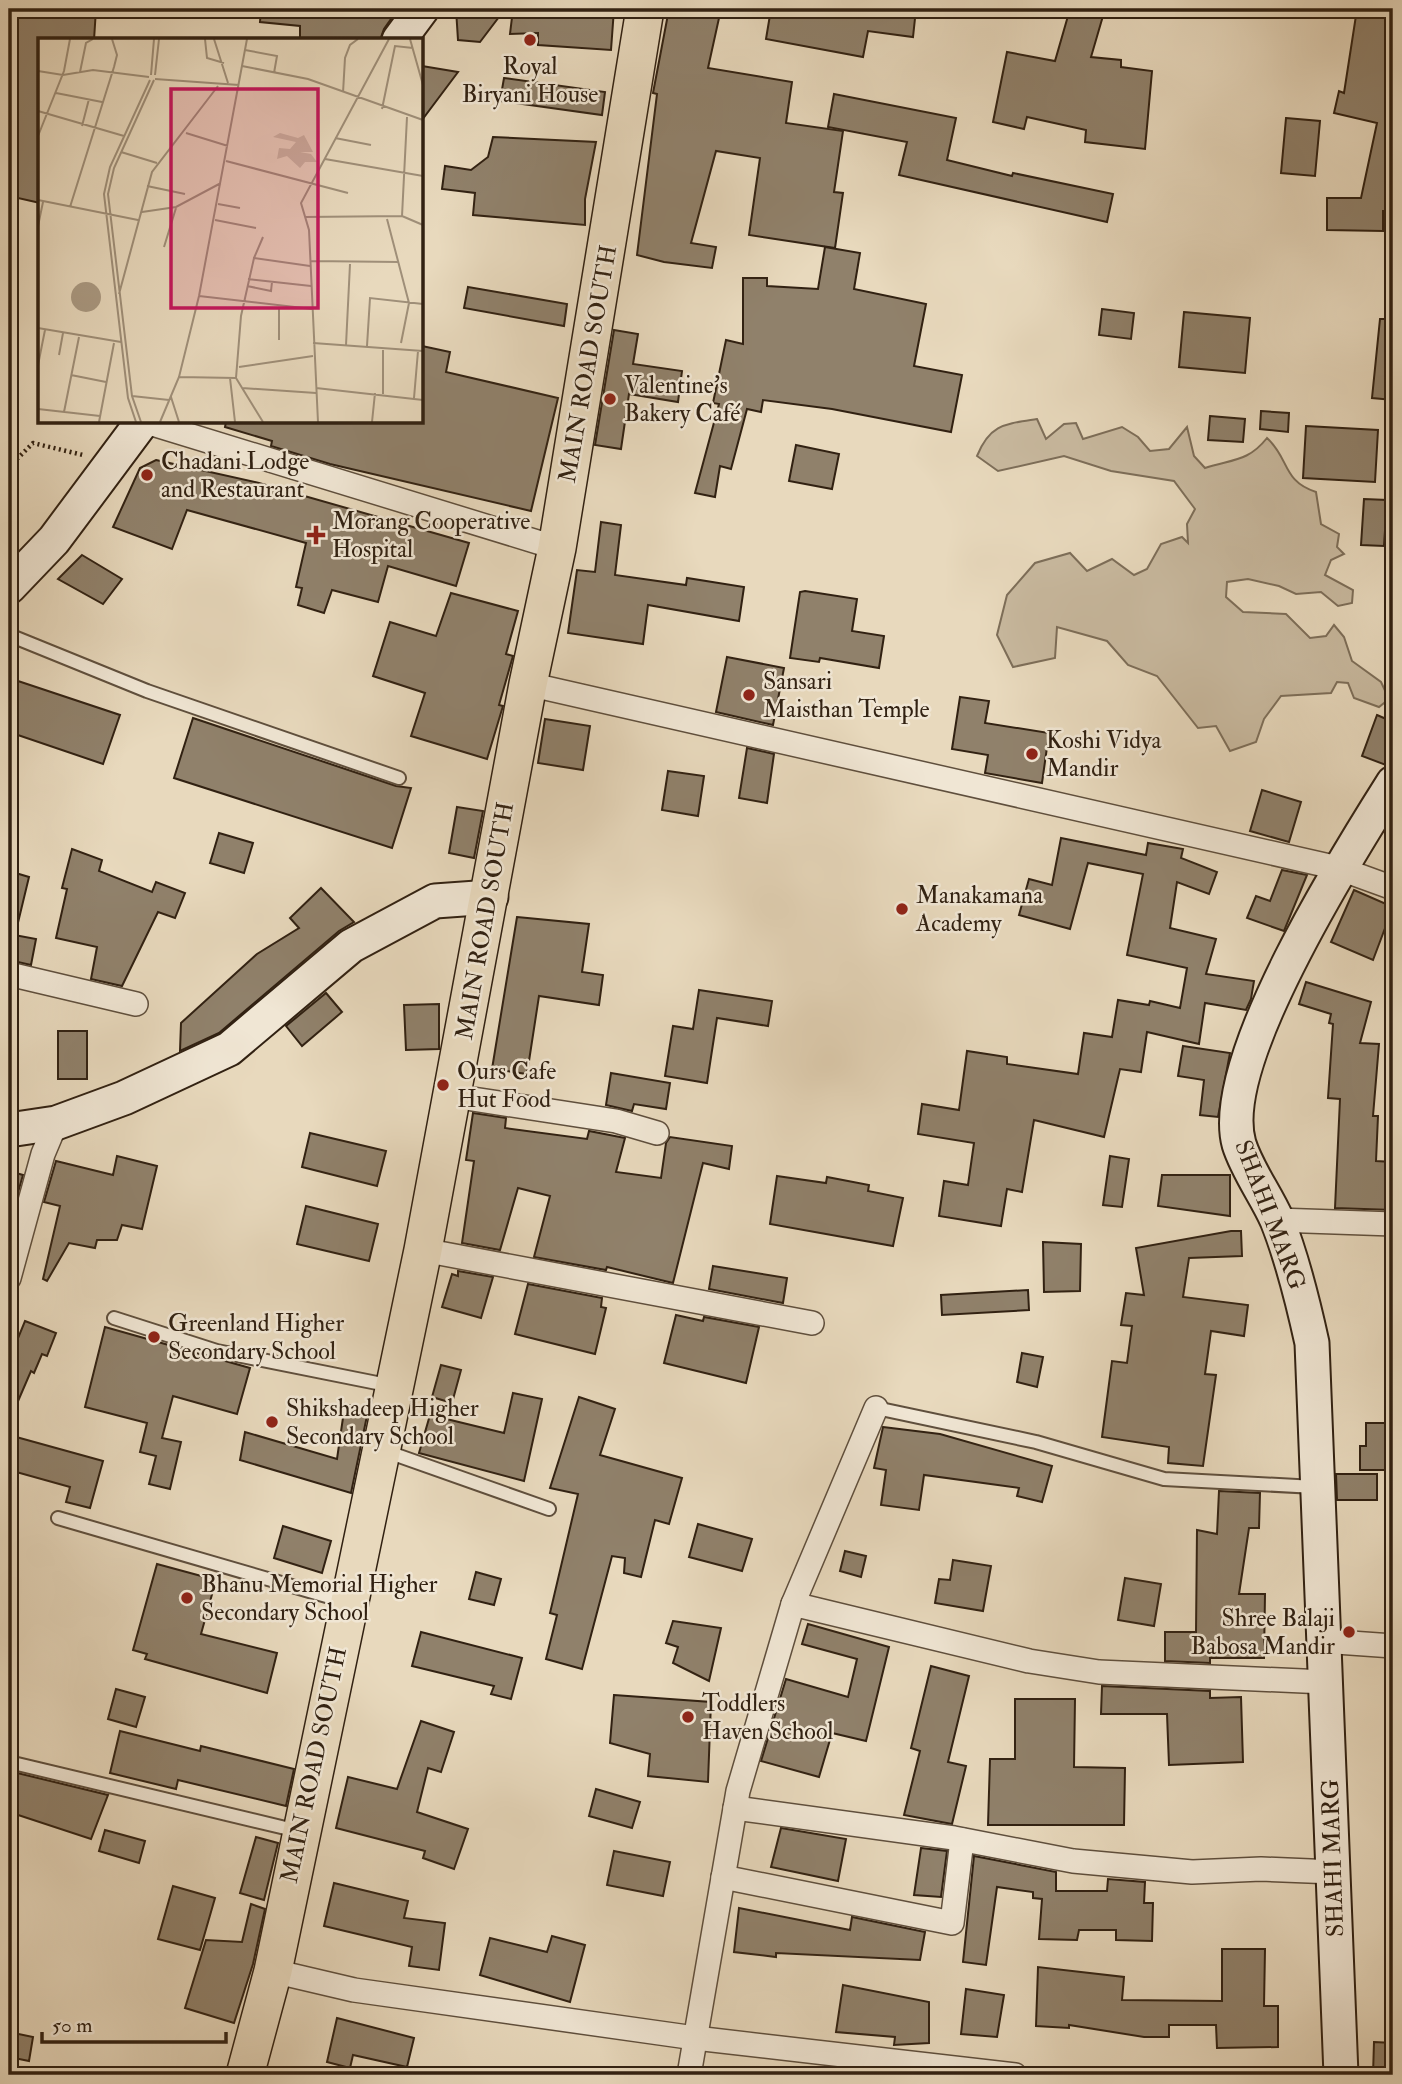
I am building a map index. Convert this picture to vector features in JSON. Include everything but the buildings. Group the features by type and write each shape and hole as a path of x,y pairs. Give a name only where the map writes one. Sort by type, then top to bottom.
{"main road":[{"name":"MAIN ROAD SOUTH","path":"245,2075 273,1970 453,1096 528,684 557,548 646,9"}],"street":[{"path":"400,38 422,9"},
{"path":"9,587 54,540 142,424"},
{"path":"151,424 557,548"},
{"path":"528,684 1338,868 1393,888"},
{"name":"SHAHI MARG","path":"1341,2075 1312,1343 1297,1280 1277,1220 1240,1145 1235,1114 1240,1083 1273,997 1338,868 1393,783"},
{"path":"9,1130 56,1123 124,1098 229,1049 351,946 435,901 491,897"},
{"path":"9,974 136,1004"},
{"path":"453,1096 616,1121 657,1133"},
{"path":"9,1278 43,1153 56,1123"},
{"path":"1277,1220 1393,1224"},
{"path":"423,1250 812,1323"},
{"path":"689,2075 735,1808 793,1604 876,1408"},
{"path":"793,1604 1029,1661 1099,1672 1325,1682"},
{"path":"1322,1642 1393,1646"},
{"path":"735,1808 962,1840 1073,1861 1192,1872 1261,1869 1334,1872"},
{"path":"723,1877 952,1923 962,1840"},
{"path":"273,1970 355,1990 695,2038 1015,2075"}],"lane":[{"path":"9,635 147,691 399,778"},
{"path":"114,1318 217,1351 394,1387"},
{"path":"876,1408 1036,1442 1164,1479 1317,1487"},
{"path":"381,1450 549,1509"},
{"path":"58,1518 349,1602"},
{"path":"9,1762 300,1831"}],"path":[{"path":"9,467 33,443 111,463"}],"shaded area":[{"path":"1037,419 1046,439 1064,424 1076,423 1083,439 1122,427 1138,437 1150,451 1169,449 1187,427 1194,456 1205,468 1246,456 1267,438 1297,482 1316,492 1321,524 1339,534 1337,547 1344,554 1331,560 1325,575 1353,590 1352,603 1338,606 1321,592 1296,594 1279,586 1248,579 1227,582 1226,597 1243,612 1286,614 1310,638 1326,636 1334,625 1344,637 1352,661 1381,682 1389,699 1379,707 1354,698 1348,683 1337,682 1331,693 1281,696 1264,719 1256,742 1230,751 1216,726 1198,728 1157,676 1128,665 1107,641 1057,627 1055,658 1013,667 997,635 1007,595 1035,563 1070,553 1087,571 1112,559 1134,575 1147,569 1161,544 1182,537 1188,543 1187,524 1195,509 1174,481 1111,471 1064,456 998,471 977,456 987,437 1000,427"}],"place":[{"name":"Royal Biryani House","path":"530,40"},
{"name":"Valentine's Bakery Café","path":"610,399"},
{"name":"Chadani Lodge and Restaurant","path":"147,475"},
{"name":"Morang Cooperative Hospital","path":"316,535"},
{"name":"Sansari Maisthan Temple","path":"749,695"},
{"name":"Koshi Vidya Mandir","path":"1032,754"},
{"name":"Manakamana Academy","path":"902,909"},
{"name":"Ours Cafe Hut Food","path":"443,1085"},
{"name":"Greenland Higher Secondary School","path":"154,1337"},
{"name":"Shikshadeep Higher Secondary School","path":"272,1422"},
{"name":"Bhanu Memorial Higher Secondary School","path":"187,1598"},
{"name":"Shree Balaji Babosa Mandir","path":"1349,1632"},
{"name":"Toddlers Haven School","path":"688,1717"}]}
